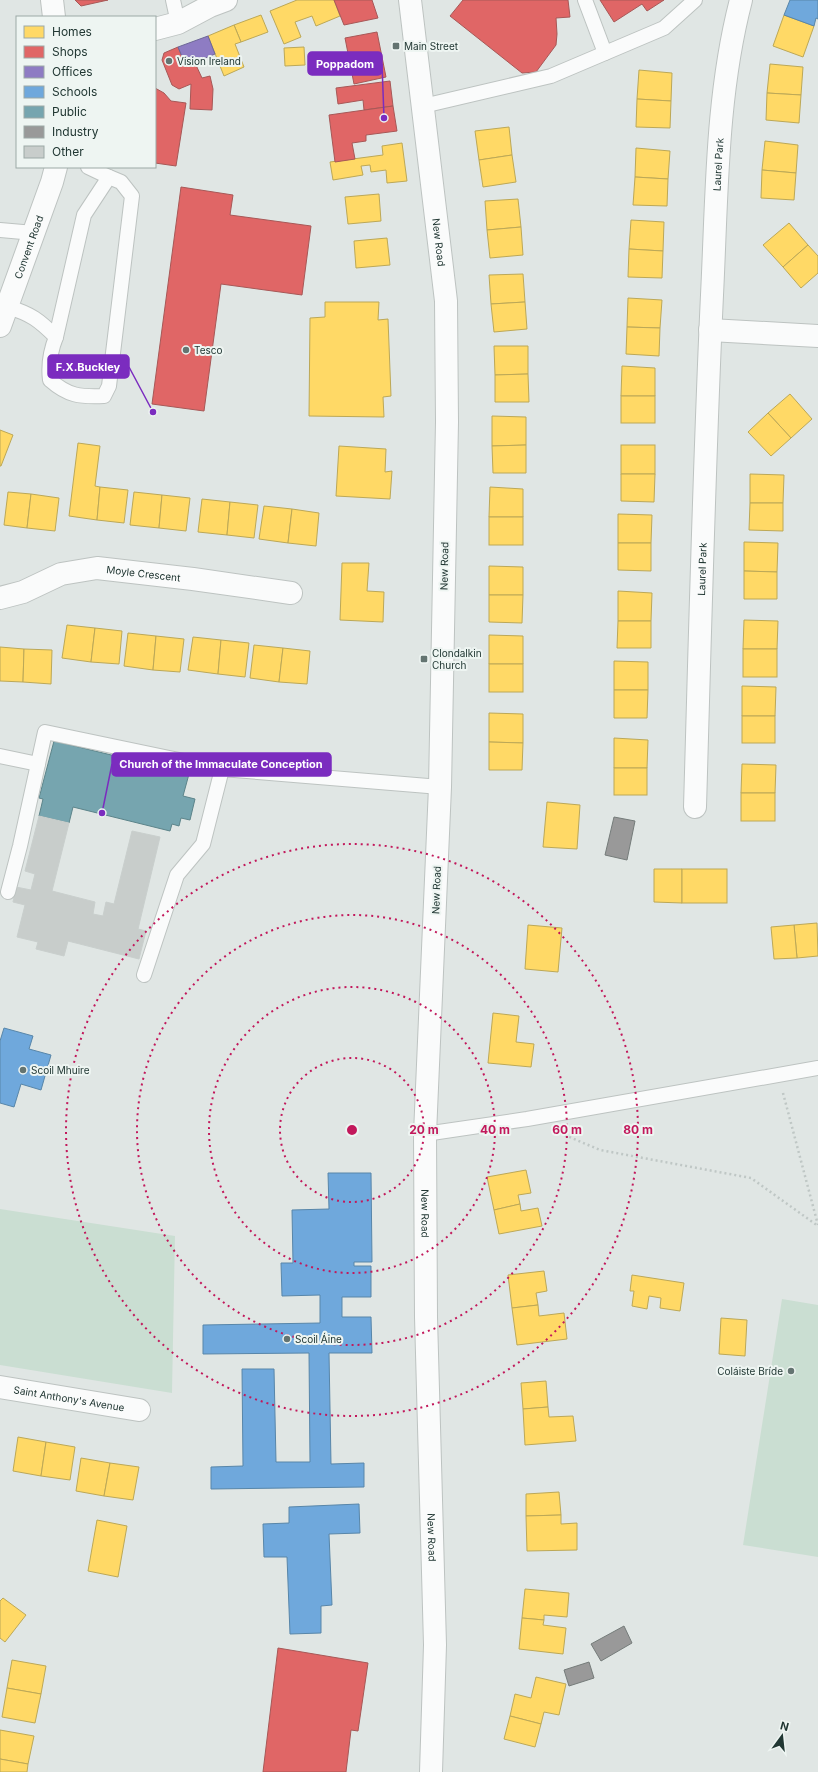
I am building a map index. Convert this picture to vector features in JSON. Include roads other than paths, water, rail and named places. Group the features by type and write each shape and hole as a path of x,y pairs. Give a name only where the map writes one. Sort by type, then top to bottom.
{"street":[{"path":"52,0 54,16"},
{"path":"156,29 178,23 210,6 226,0"},
{"name":"Laurel Park","path":"695,807 710,330 720,121 732,36 741,0"},
{"name":"New Road","path":"409,3 423,106 446,301 447,422 440,787 425,1134 426,1318 435,1645 430,1772"},
{"name":"Convent Road","path":"0,326 56,168"},
{"path":"710,330 818,336"},
{"name":"Moyle Crescent","path":"0,598 23,592 61,574 97,568 193,579 291,593"},
{"name":"Saint Anthony's Avenue","path":"0,1387 139,1410"}],"lane":[{"path":"173,0 178,23"},
{"path":"585,0 605,53"},
{"path":"423,106 551,76 664,28 695,0"},
{"path":"90,168 121,182 132,196 109,386 104,396 84,397 62,390 50,380 49,368 51,350 56,337 84,215 109,177"},
{"path":"0,230 34,233"},
{"path":"8,306 29,314 41,322 56,337"},
{"path":"8,892 20,846 45,732 222,769 440,787"},
{"path":"0,756 38,764"},
{"path":"144,975 177,875 203,844 222,769"},
{"path":"425,1134 527,1119 818,1068"}],"place":[{"name":"Main Street","path":"396,46"},
{"name":"Vision Ireland","path":"169,61"},
{"name":"Poppadom","path":"384,118"},
{"name":"Tesco","path":"186,350"},
{"name":"F.X.Buckley","path":"153,412"},
{"name":"Clondalkin Church","path":"424,659"},
{"name":"Church of the Immaculate Conception","path":"102,813"},
{"name":"Scoil Mhuire","path":"23,1070"},
{"name":"Scoil Áine","path":"287,1339"},
{"name":"Coláiste Bríde","path":"791,1371"}]}
